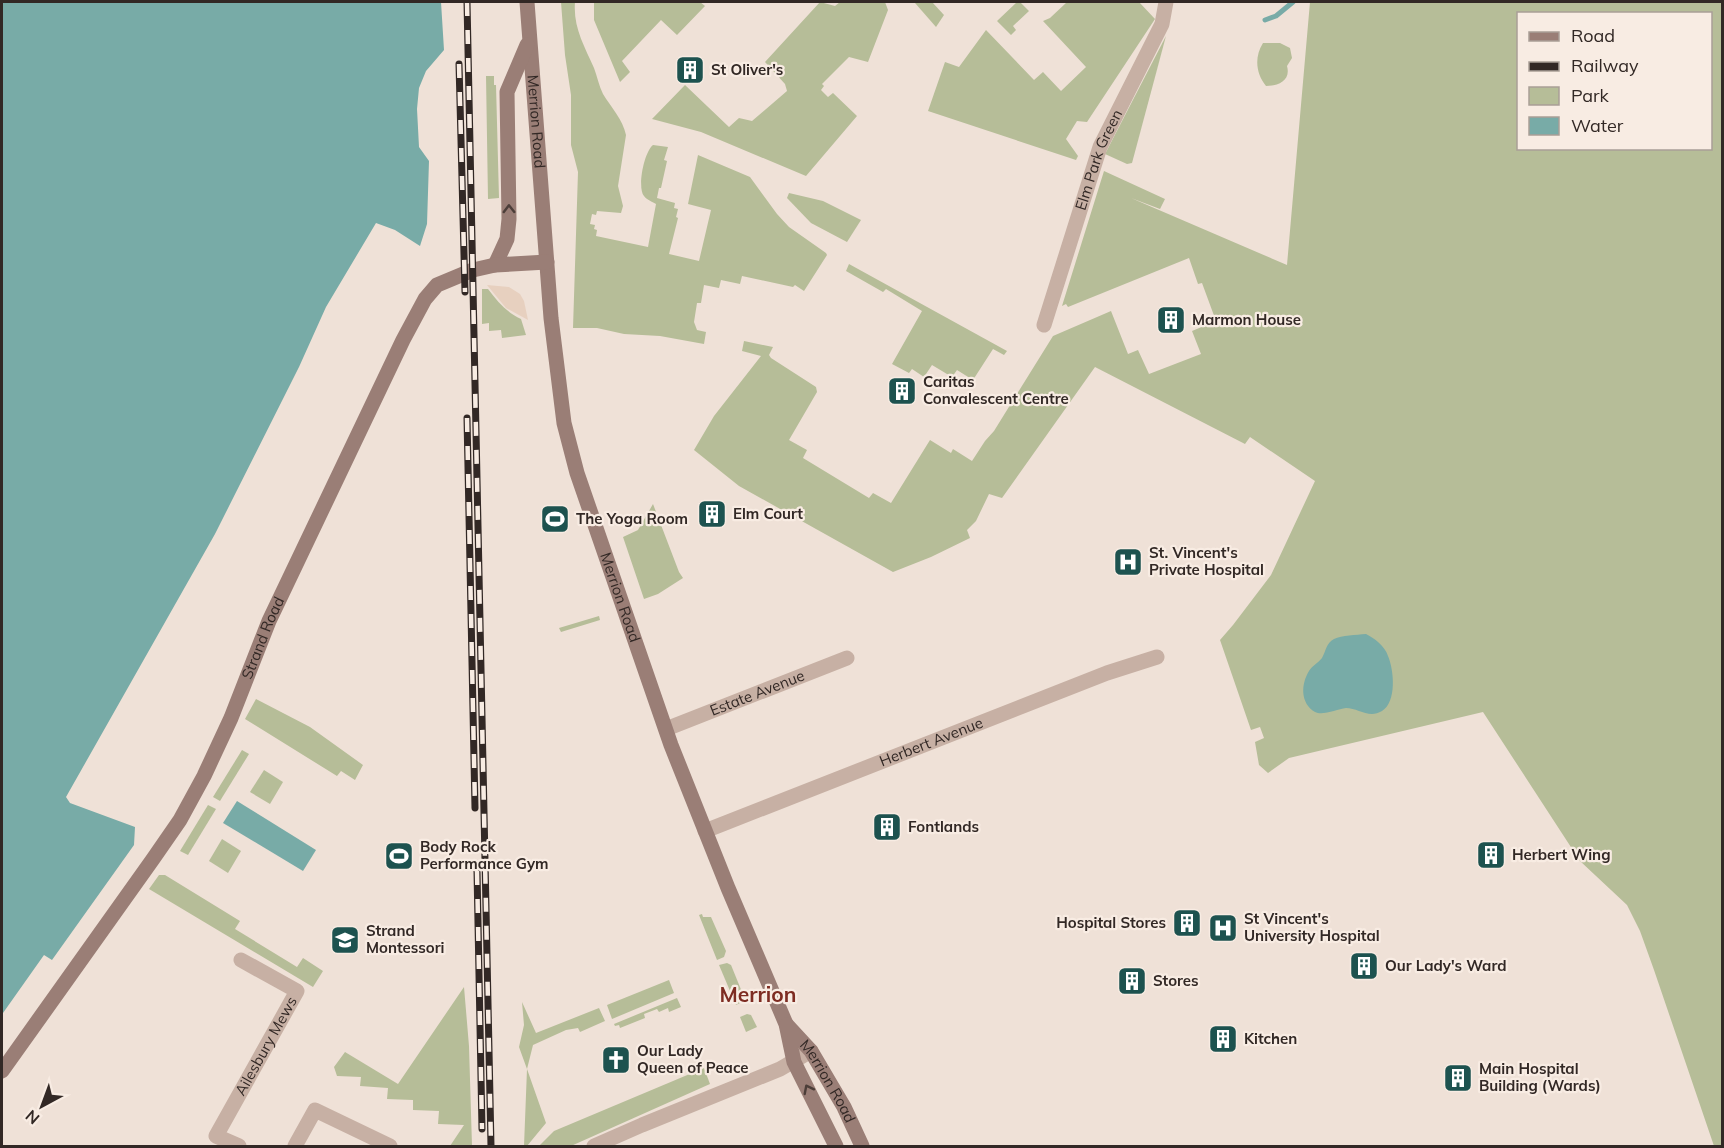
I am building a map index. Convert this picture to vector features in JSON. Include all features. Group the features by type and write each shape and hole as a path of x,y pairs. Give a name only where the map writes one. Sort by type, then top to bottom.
{"main road":[{"name":"Merrion Road","path":"527,2 550,311 564,423 577,473 666,729 705,831 786,1024 794,1062 836,1146"},
{"name":"Merrion Road","path":"495,265 507,239 509,219 507,92 529,42"},
{"name":"Strand Road","path":"2,1071 180,820 231,718 269,621 398,350 425,299 437,285 473,270 495,265 547,262"},
{"name":"Merrion Road","path":"786,1024 811,1051 844,1107 862,1146"}],"street":[{"name":"Elm Park Green","path":"1044,325 1100,147 1162,24 1166,2"},
{"name":"Herbert Avenue","path":"705,831 1107,673 1157,657"},
{"name":"Estate Avenue","path":"666,729 847,658"},
{"name":"Ailesbury Mews","path":"239,1146 216,1136 297,991 241,960"},
{"path":"594,1146 794,1062 811,1051"},
{"path":"295,1146 315,1110 390,1146"}],"green space":[{"path":"561,2 575,2 580,36 600,88 620,119 626,135 618,186 623,206 621,213 597,211 596,215 592,214 590,224 595,225 596,236 648,247 656,204 645,197 642,192 642,170 653,145 668,147 664,160 667,161 657,198 675,203 674,208 678,209 669,254 699,261 711,210 688,204 698,155 750,177 789,227 826,253 827,255 804,291 795,285 793,287 742,276 740,284 721,280 719,288 704,285 701,303 697,303 694,322 697,330 706,332 704,344 660,336 624,334 597,328 573,328 578,172 571,145 571,95"},
{"path":"700,2 705,6 677,35 661,20 622,61 630,72 620,82 594,20 594,3"},
{"path":"820,2 835,6 840,2 885,2 888,10 868,62 849,57 822,84 824,86 821,90 828,97 833,93 857,116 806,176 701,132 652,119 685,85 729,127 739,118 752,121 787,91 785,84 765,62"},
{"path":"932,2 944,15 936,27 915,3"},
{"path":"1017,2 1029,11 1013,26 1016,30 1011,35 997,21"},
{"path":"1067,2 1139,2 1155,19 1087,122 1077,121 1066,139 1078,156 1076,160 928,111 945,62 959,67 986,30 1034,80 1043,72 1061,91 1086,67 1043,21 1050,18"},
{"path":"1310,2 1722,2 1722,1146 1714,1146 1640,931 1627,905 1580,861 1483,712 1289,758 1268,773 1259,765 1255,742 1264,738 1260,727 1251,730 1220,640 1271,575 1315,481 1250,437 1245,444 1095,367 1002,498 989,494 976,521 967,530 970,538 893,572 739,486 694,450 714,416 761,356 742,351 744,341 773,347 769,355 771,358 816,387 817,392 789,440 807,450 803,458 869,498 873,493 891,503 930,440 951,453 953,449 972,461 994,431 1053,336 1111,311 1128,354 1138,350 1149,374 1201,354 1192,331 1216,321 1202,283 1198,284 1189,258 1068,307 1066,304 1062,306 1104,171 1165,199 1160,209 1131,198 1287,265"},
{"path":"1166,36 1132,163 1127,164 1105,154"},
{"path":"1263,43 1280,43 1290,48 1292,58 1287,66 1286,78 1275,85 1266,86 1258,71 1258,54"},
{"path":"486,76 494,76 494,85 496,85 499,198 488,199"},
{"path":"789,193 823,201 861,220 847,242 811,223 787,198"},
{"path":"849,264 1007,351 1004,355 993,349 973,380 957,370 952,377 932,365 924,377 912,369 909,373 892,364 922,311 886,289 883,292 846,271"},
{"path":"482,289 488,289 503,306 521,319 526,335 502,338 501,330 489,331 489,323 482,324"},
{"path":"653,504 683,578 658,594 644,599 623,537 638,530"},
{"path":"599,616 600,620 561,632 559,628"},
{"path":"256,699 310,727 363,765 355,780 341,771 337,776 245,719"},
{"path":"242,750 249,754 220,801 213,797"},
{"path":"264,770 283,782 270,804 250,792"},
{"path":"208,805 216,809 188,855 180,851"},
{"path":"222,839 241,851 228,873 209,861"},
{"path":"159,875 165,875 240,921 235,929 297,967 303,958 323,971 313,987 149,889"},
{"path":"702,914 703,917 711,917 726,951 724,957 717,960 699,915"},
{"path":"727,963 731,965 744,997 742,1002 736,1005 719,965"},
{"path":"669,980 674,993 612,1019 607,1005"},
{"path":"464,987 469,1046 472,1146 450,1146 464,1125 438,1124 439,1111 413,1110 413,1100 387,1099 388,1088 360,1086 361,1077 337,1076 334,1067 345,1052 398,1084"},
{"path":"677,998 681,1007 669,1012 668,1008 659,1012 657,1009 644,1014 645,1018 620,1028 619,1025 614,1024"},
{"path":"522,1002 536,1033 599,1008 605,1021 580,1032 578,1028 566,1030 533,1045 527,1069 519,1047 524,1025"},
{"path":"751,1015 757,1027 746,1032 740,1017"},
{"path":"704,1068 710,1084 571,1146 539,1146 554,1131"},
{"path":"527,1069 546,1123 527,1146 524,1146"}],"shaded area":[{"path":"487,285 509,287 520,294 528,320 506,308"}],"water":[{"path":"2,2 441,2 444,50 426,71 419,88 417,109 419,147 429,161 427,224 420,246 395,230 376,223 326,307 299,367 215,534 66,797 70,803 135,827 134,845 52,960 44,955 3,1013 2,1012"},
{"path":"1366,634 1382,646 1390,662 1393,685 1387,707 1373,714 1350,708 1326,713 1315,712 1307,704 1303,693 1304,682 1309,671 1322,658 1328,645 1334,639"},
{"path":"237,801 316,850 303,871 223,823"}],"waterway":[{"path":"1265,20 1276,16 1293,2"}],"railway":[{"path":"467,2 491,1146"},
{"path":"459,64 465,292"},
{"path":"467,418 475,808"},
{"path":"477,871 482,1129"}],"place":[{"name":"St Oliver's","path":"690,70"},
{"name":"Marmon House","path":"1171,320"},
{"name":"Caritas Convalescent Centre","path":"902,391"},
{"name":"Elm Court","path":"712,514"},
{"name":"The Yoga Room","path":"555,519"},
{"name":"St. Vincent's Private Hospital","path":"1128,562"},
{"name":"Fontlands","path":"887,827"},
{"name":"Herbert Wing","path":"1491,855"},
{"name":"Body Rock Performance Gym","path":"399,856"},
{"name":"Hospital Stores","path":"1187,923"},
{"name":"St Vincent's University Hospital","path":"1223,928"},
{"name":"Strand Montessori","path":"345,940"},
{"name":"Our Lady's Ward","path":"1364,966"},
{"name":"Stores","path":"1132,981"},
{"name":"Kitchen","path":"1223,1039"},
{"name":"Our Lady Queen of Peace","path":"616,1060"},
{"name":"Main Hospital Building (Wards)","path":"1458,1078"}],"district":[{"name":"Merrion","path":"758,995"}]}
